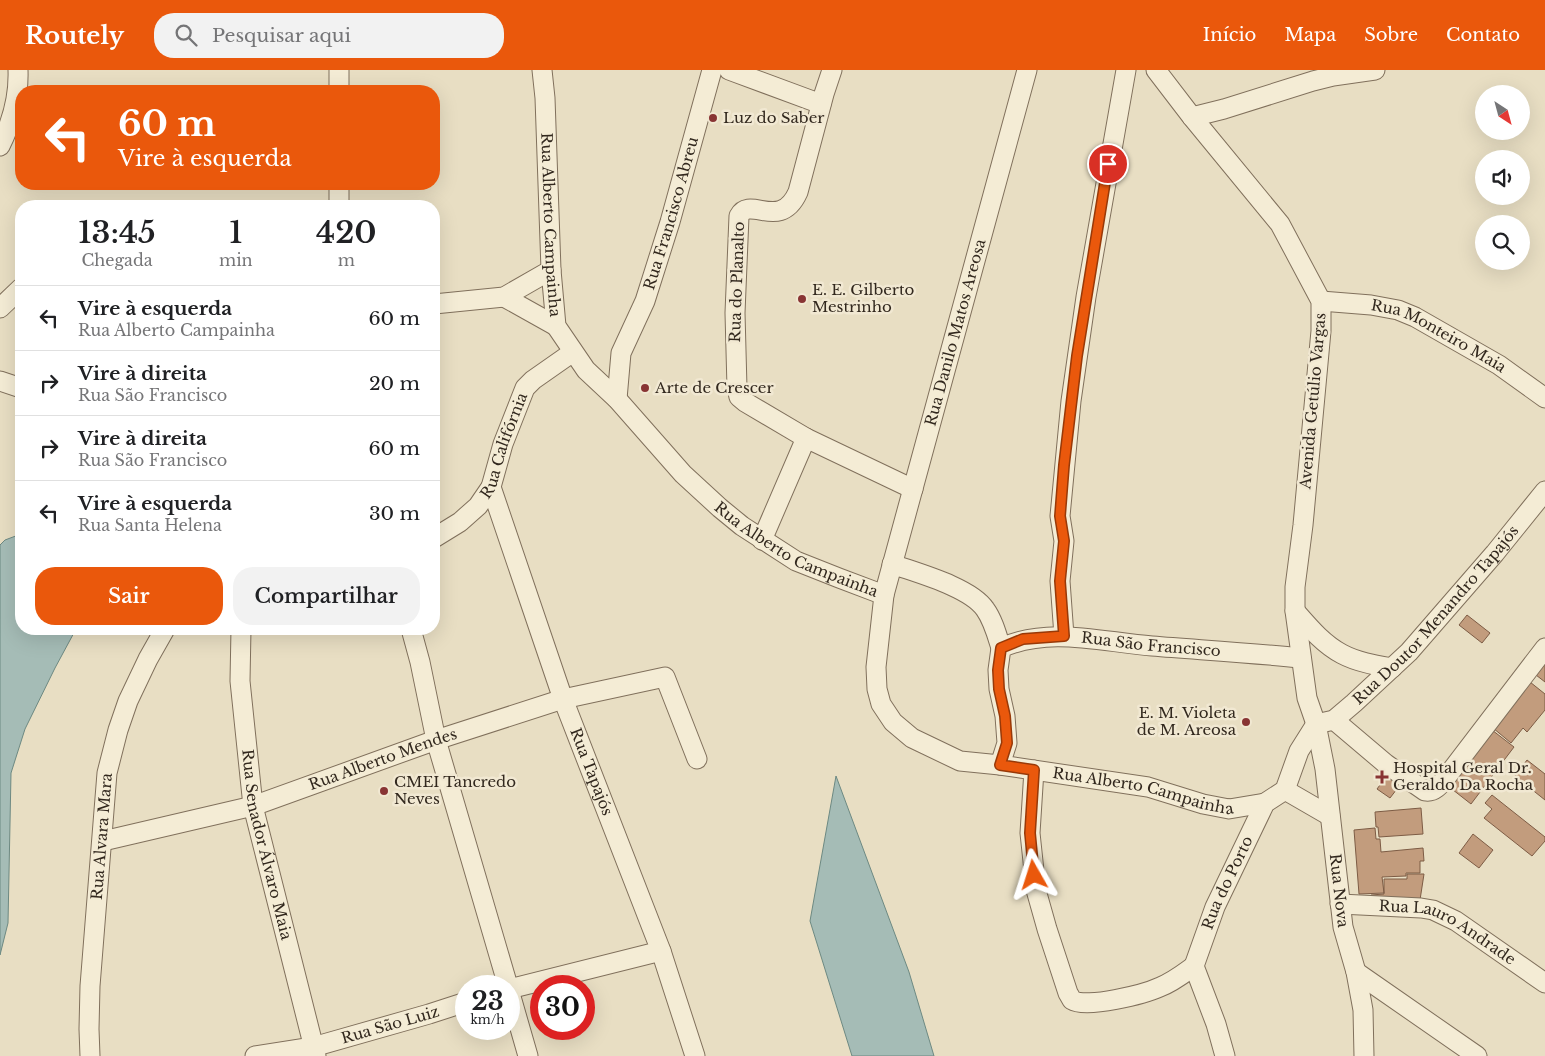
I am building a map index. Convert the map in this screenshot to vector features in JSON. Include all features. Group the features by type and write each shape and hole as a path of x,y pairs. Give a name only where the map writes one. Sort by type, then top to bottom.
{"street":[{"path":"18,70 18,85"},
{"path":"339,70 339,85"},
{"name":"Rua Alberto Campainha","path":"542,70 545,98 551,270 556,326 591,376 617,399 683,474 720,508 762,540 796,561 884,595 876,667 881,704 893,722 912,738 960,760 1148,787 1203,804 1229,809 1265,803"},
{"name":"Rua Francisco Abreu","path":"617,399 621,354 645,300 670,222 712,70"},
{"path":"729,70 821,104"},
{"name":"Rua do Planalto","path":"806,438 745,402 737,388 735,313 738,216 745,210 780,212 791,206 798,192 832,70"},
{"name":"Rua Danilo Matos Areosa","path":"884,595 1027,70"},
{"path":"1064,636 1060,581 1064,541 1060,516 1071,401 1086,297 1126,70"},
{"name":"Avenida Getúlio Vargas","path":"1156,70 1280,224 1321,301 1321,330 1304,515 1295,587 1295,611 1307,698 1325,722"},
{"path":"1192,117 1326,78 1375,70"},
{"path":"0,146 7,132 15,106"},
{"path":"440,303 504,297 551,270"},
{"path":"0,308 15,294"},
{"path":"504,297 556,326"},
{"name":"Rua Monteiro Maia","path":"1321,301 1371,305 1398,310 1415,317 1431,324 1499,365 1545,398"},
{"name":"Rua Califórnia","path":"440,534 460,522 478,506 491,487 503,444 525,388 573,352"},
{"name":"Rua Francisco Abreu","path":"591,376 621,354"},
{"path":"0,381 15,386"},
{"path":"762,540 806,438 913,489"},
{"name":"Rua Tapajós","path":"491,487 563,698 661,951 695,1056"},
{"name":"Rua Doutor Menandro Tapajós","path":"1325,722 1409,652 1495,553 1545,491"},
{"path":"892,564 971,595 981,603 990,616 1001,648 998,670 999,689 1005,716 1007,743 1000,765"},
{"path":"1295,611 1324,642 1342,654 1363,662 1392,668"},
{"name":"Rua Alvara Mara","path":"90,1056 90,986 108,773 118,730 128,701 162,635"},
{"name":"Rua Senador Álvaro Maia","path":"241,635 240,681 253,806 314,1051"},
{"path":"413,635 436,740 504,975"},
{"name":"Rua São Francisco","path":"1001,648 1023,639 1078,636 1150,646 1301,658"},
{"path":"1265,803 1285,790 1299,751 1325,722 1425,791 1431,791 1448,775 1545,648"},
{"name":"Rua Alberto Mendes","path":"103,841 253,806 436,740 563,698 665,677 697,759"},
{"name":"Rua Nova","path":"1325,722 1325,768 1340,904 1343,927 1356,972 1363,1010 1364,1056"},
{"path":"1034,770 1030,833 1036,890 1047,929 1072,1000 1083,1004 1136,996 1160,988 1194,966 1218,1031 1225,1056"},
{"path":"1285,790 1330,816"},
{"name":"Rua do Porto","path":"1194,966 1215,907 1265,803"},
{"name":"Rua Lauro Andrade","path":"1340,904 1433,910 1456,921 1545,983"},
{"path":"520,985 661,951"},
{"path":"1356,972 1477,1056"},
{"name":"Rua São Luiz","path":"255,1056 314,1051 455,1006"},
{"path":"520,1029 528,1056"}],"water":[{"path":"15,536 15,635 73,635 25,729 11,773 8,923 0,955 0,545 5,540"},
{"path":"836,776 909,972 934,1056 852,1056 810,921"}],"building":[{"path":"1467,615 1490,633 1482,643 1459,625"},
{"path":"1545,663 1545,682 1536,675"},
{"path":"1530,682 1545,694 1545,710 1527,732 1523,728 1511,743 1493,728"},
{"path":"1492,730 1514,747 1471,804 1448,786"},
{"path":"1527,760 1545,774 1545,800 1515,776"},
{"path":"1397,762 1410,772 1390,798 1377,789"},
{"path":"1492,795 1545,837 1545,841 1532,856 1484,818 1492,809 1485,803"},
{"path":"1421,808 1423,834 1379,837 1375,812"},
{"path":"1375,828 1376,839 1380,839 1381,852 1423,848 1424,861 1420,861 1420,873 1406,873 1406,876 1382,877 1384,893 1359,894 1354,830"},
{"path":"1473,834 1493,850 1479,868 1459,853"},
{"path":"1407,874 1424,874 1420,900 1371,899 1371,895 1384,894 1384,879 1407,879"}],"place":[{"name":"Luz do Saber","path":"713,118"},
{"name":"E. E. Gilberto Mestrinho","path":"802,299"},
{"name":"Arte de Crescer","path":"645,388"},
{"name":"E. M. Violeta de M. Areosa","path":"1246,722"},
{"name":"Hospital Geral Dr. Geraldo Da Rocha","path":"1382,777"},
{"name":"CMEI Tancredo Neves","path":"384,791"}],"route":[{"path":"1034,875 1030,833 1034,770 1000,765 1007,743 998,670 1001,648 1023,639 1064,636 1060,581 1064,541 1060,516 1064,465 1077,356 1108,164"}]}
